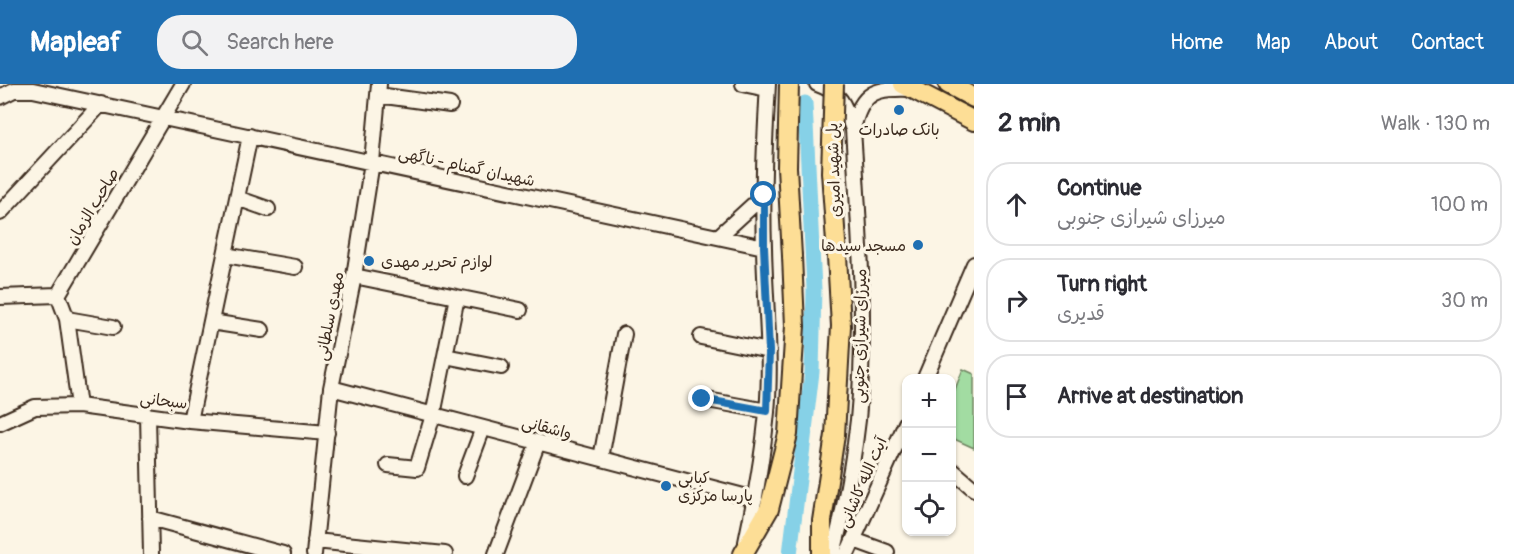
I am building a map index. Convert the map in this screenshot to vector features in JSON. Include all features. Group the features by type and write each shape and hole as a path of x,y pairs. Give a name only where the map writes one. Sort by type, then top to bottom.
{"main road":[{"path":"744,553 769,509 788,434 795,326 787,167 789,84"},
{"name":"پل شهید امیری","path":"834,84 831,172 837,256"},
{"path":"948,84 974,98"},
{"path":"908,87 974,121"},
{"name":"میرزای شیرازی جنوبی","path":"822,554 822,522 835,435 841,326 837,256"}],"street":[{"name":"صاحب الزمان","path":"58,295 183,84"},
{"path":"743,84 768,86 765,117 764,247 769,351 767,411 755,499 744,553"},
{"path":"765,117 781,93 796,84"},
{"path":"818,84 831,89 839,97 853,129"},
{"name":"شهیدان گمنام - ناگهی","path":"16,87 764,247"},
{"path":"0,97 16,87"},
{"name":"میرزای شیرازی جنوبی","path":"833,554 846,500 858,419 862,333 853,129 856,112 876,91 908,87"},
{"path":"379,90 450,105"},
{"name":"مهدی سلطانی","path":"314,547 331,388 354,276 372,162 379,90"},
{"path":"0,213 101,104"},
{"path":"190,421 250,136"},
{"path":"718,237 764,195"},
{"path":"237,198 268,209"},
{"path":"225,255 295,267"},
{"path":"927,374 974,264"},
{"path":"354,276 520,310"},
{"path":"0,297 58,295 67,319 79,406"},
{"path":"388,465 417,468 433,415 457,297"},
{"path":"67,319 113,327"},
{"path":"211,322 262,330"},
{"path":"601,458 624,334"},
{"path":"701,337 769,351"},
{"path":"445,356 501,367"},
{"name":"واشقانی","path":"331,388 755,499"},
{"path":"702,399 767,411"},
{"name":"سبحانی","path":"0,423 35,407 79,406 190,421 327,433"},
{"path":"148,415 151,554"},
{"path":"465,476 483,428"},
{"name":"آیت الله کاشانی","path":"847,554 906,428"},
{"path":"496,554 538,442"},
{"path":"956,474 974,489"},
{"path":"150,518 283,554"},
{"path":"854,540 887,552"},
{"path":"314,547 445,554"}],"green space":[{"path":"963,369 974,374 974,448 956,440 956,387"}],"waterway":[{"path":"790,554 812,372 814,289 805,103"}],"place":[{"name":"بانک صادرات","path":"899,110"},
{"name":"مسجد سیدها","path":"918,245"},
{"name":"لوازم تحریر مهدی","path":"369,261"},
{"name":"کبابی پارسا مرکزی","path":"666,486"}],"route":[{"path":"702,399 767,411 769,351 764,195"}]}
